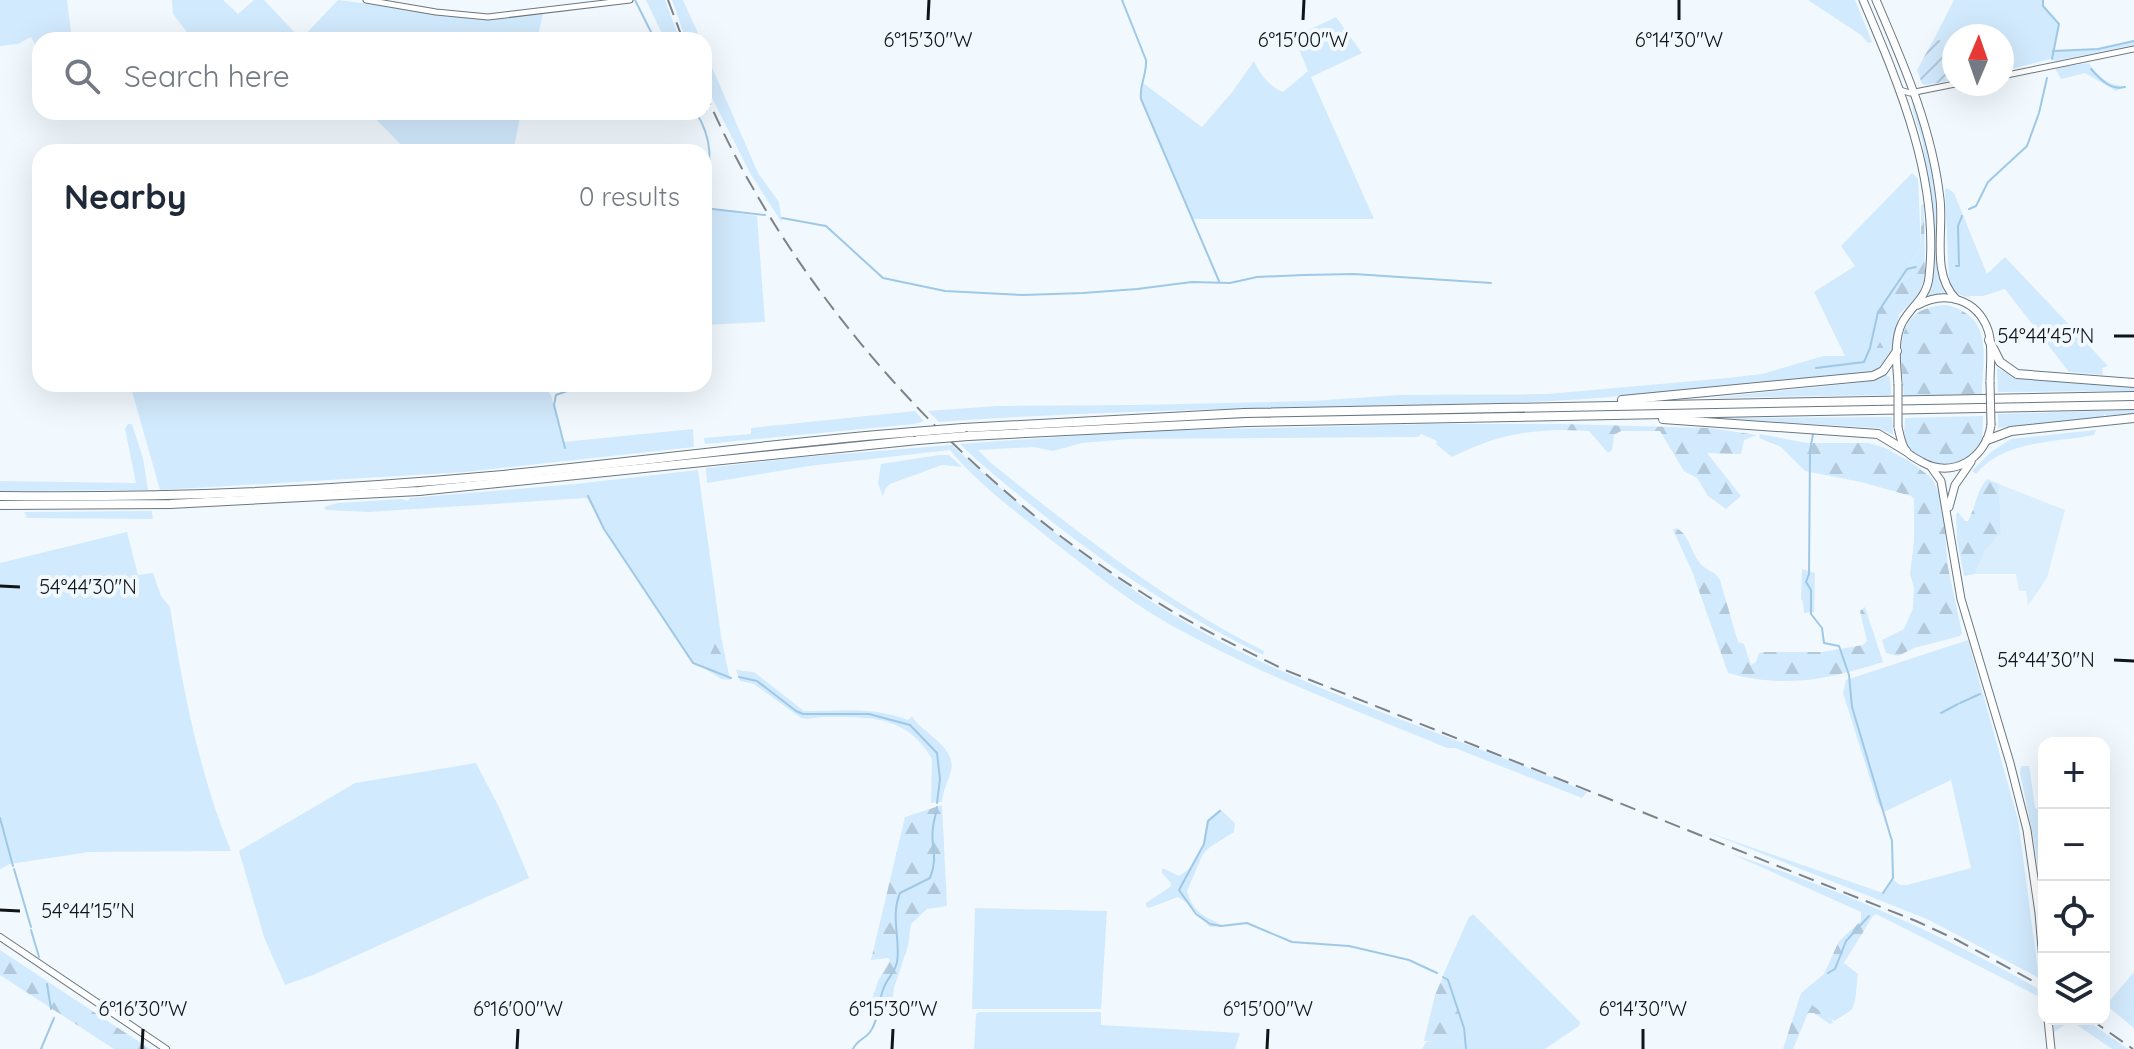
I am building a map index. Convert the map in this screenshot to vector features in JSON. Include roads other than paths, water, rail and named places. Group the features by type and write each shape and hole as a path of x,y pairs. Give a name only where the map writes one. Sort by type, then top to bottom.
{"highway":[{"path":"1863,0 1900,90 1918,148"},
{"path":"1876,0 1913,92 1935,160 1941,203 1943,281 1956,299"},
{"path":"1906,451 1898,427 1899,330 1926,291 1930,270 1927,199 1910,103 1913,92"},
{"path":"1913,308 1936,298 1966,303 1981,316 1989,340 1991,425 1987,440 1950,495 1948,513"},
{"path":"1989,340 2000,362 2017,374 2134,383"},
{"path":"1506,408 1678,397 1862,378 1883,371 1897,351"},
{"path":"0,496 122,496 334,488 916,436 1244,413 2134,396"},
{"path":"966,432 1233,422 2134,405"},
{"path":"1554,416 1669,419 1878,434 1931,467 1941,481 1961,599 2027,830 2042,953"},
{"path":"1987,440 2011,431 2134,418"},
{"path":"0,505 170,504 362,495 533,481 687,458"},
{"path":"1931,467 1950,469 1974,458"},
{"path":"2048,1025 2052,1049"}],"main road":[{"path":"0,937 166,1049"}],"street":[{"path":"366,0 488,17 630,0"},
{"path":"2014,74 2134,49"},
{"path":"1900,90 1913,92 1942,86"}],"waterway":[{"path":"635,0 651,32"},
{"path":"1122,0 1146,60 1141,99 1219,281"},
{"path":"2043,0 2043,6 2059,24 2052,59"},
{"path":"2053,51 2098,49 2134,41"},
{"path":"2091,69 2110,86 2125,87"},
{"path":"1969,209 1976,206 1988,182 2027,146 2047,78"},
{"path":"701,120 708,144"},
{"path":"712,209 765,215"},
{"path":"1956,266 1959,266 1958,226 1962,216"},
{"path":"782,218 826,226 883,278 945,291 1023,295 1083,293 1192,282 1230,283 1257,277 1354,274 1491,283"},
{"path":"1816,368 1864,362 1878,312 1907,269 1916,267"},
{"path":"564,392 556,395 554,405 565,448"},
{"path":"1813,434 1810,451 1809,574 1806,582 1811,590 1811,614 1822,628 1824,643 1839,646 1849,675 1852,707 1892,841 1893,878 1883,893"},
{"path":"588,496 604,529 693,663 731,678"},
{"path":"739,677 757,681 803,714 869,714 910,725 937,753 940,779 937,803"},
{"path":"1960,703 1980,694"},
{"path":"1941,713 1958,704"},
{"path":"853,1049 873,1027 884,986 896,966 896,911 900,893 930,878 934,864 932,834 937,807"},
{"path":"1220,811 1208,821 1204,844 1179,890 1196,914 1210,924 1247,923 1292,942 1349,946 1409,960 1437,973"},
{"path":"0,818 13,866"},
{"path":"14,869 31,927"},
{"path":"1828,973 1835,969 1846,941 1869,916"},
{"path":"31,930 39,957"},
{"path":"1443,977 1448,980 1464,1028 1466,1049"},
{"path":"47,984 51,1009"},
{"path":"41,1049 54,1018"}],"railway":[{"path":"668,0 680,32"},
{"path":"712,106 740,164 782,237 831,306 886,373 945,435 1007,493 1073,546 1141,592 1194,624 1285,670 1916,921 2038,984"},
{"path":"2099,1025 2133,1049"}]}
